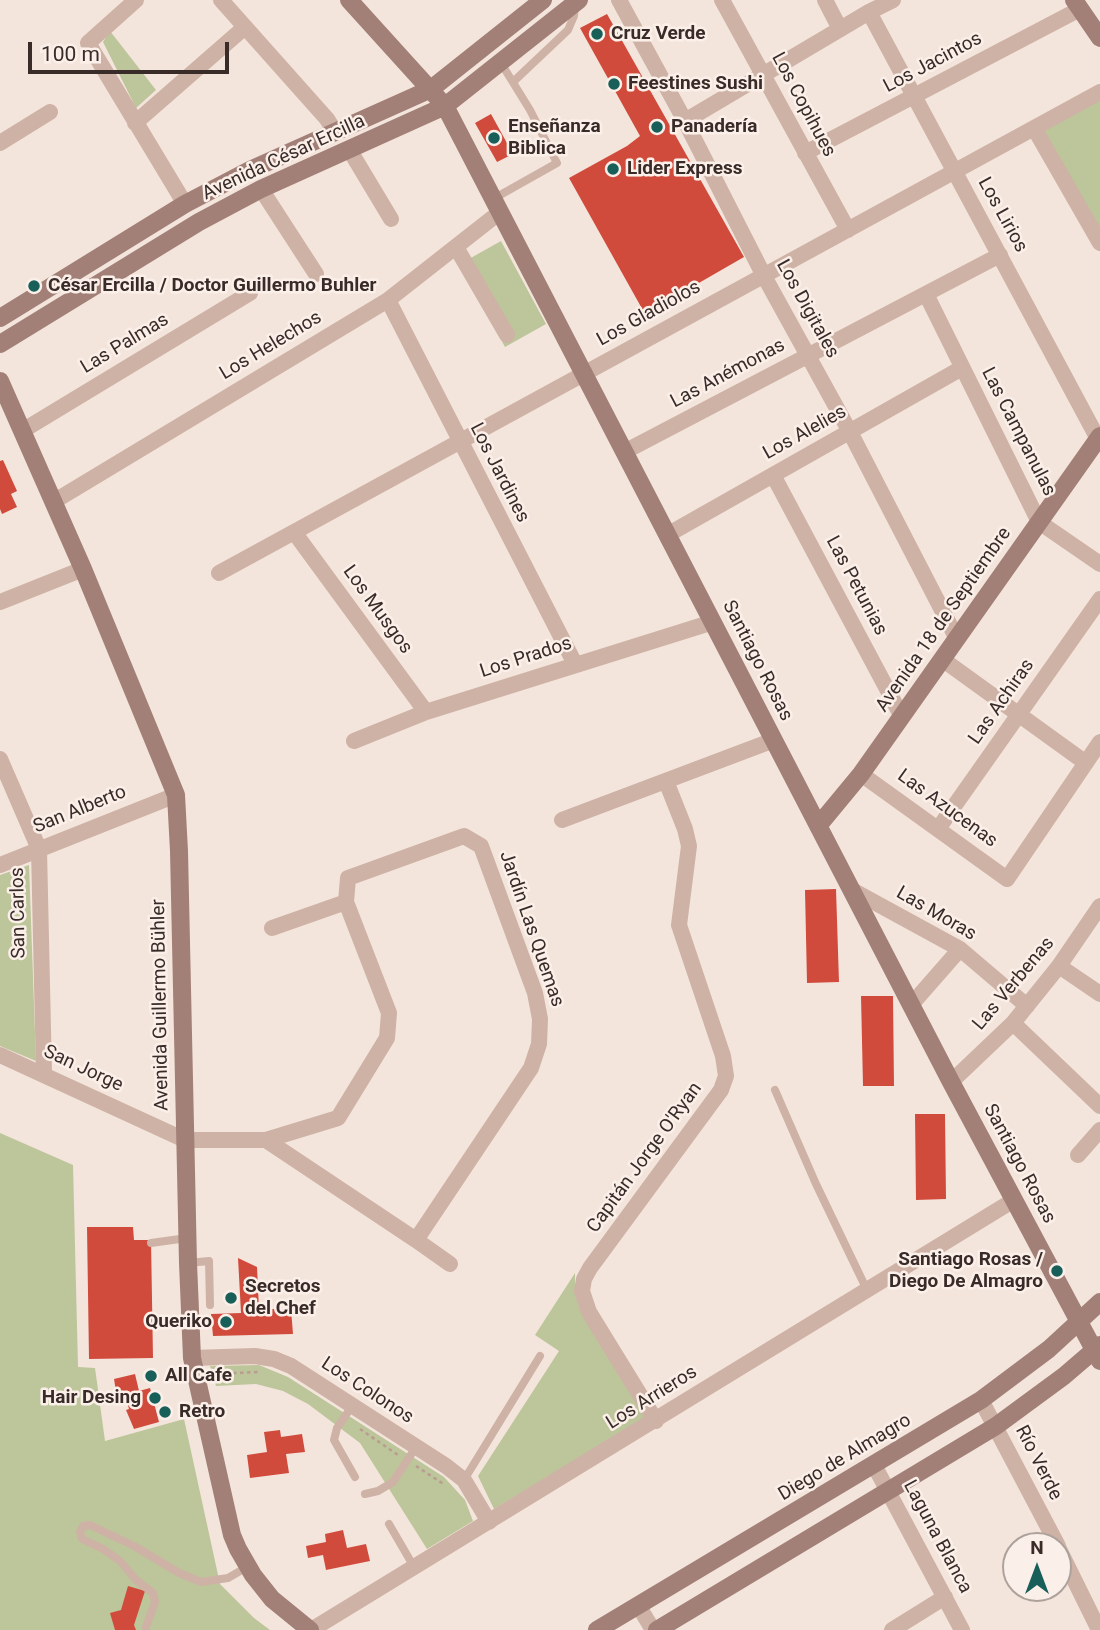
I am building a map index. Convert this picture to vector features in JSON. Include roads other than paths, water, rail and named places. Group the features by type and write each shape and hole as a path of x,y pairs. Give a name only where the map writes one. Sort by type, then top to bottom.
{"main road":[{"name":"Santiago Rosas","path":"349,0 445,106 951,1082 1098,1352"},
{"name":"Avenida César Ercilla","path":"0,318 207,192 431,89 543,0"},
{"name":"Avenida César Ercilla","path":"0,344 219,211 261,189 445,106 577,2"},
{"path":"1077,4 1100,38"},
{"path":"499,36 496,46 500,62"},
{"path":"329,135 342,153"},
{"path":"207,192 219,211"},
{"path":"92,261 105,279"},
{"name":"Avenida Guillermo Bühler","path":"0,381 83,569 176,795 188,1263 203,1363 232,1535 247,1567 272,1600 310,1630"},
{"name":"Avenida 18 de Septiembre","path":"818,825 861,774 1099,438"},
{"name":"Diego de Almagro","path":"597,1630 981,1400 1049,1349 1100,1302"},
{"path":"655,1630 996,1426 1098,1352"}],"street":[{"path":"136,0 88,43 185,204"},
{"path":"221,0 327,119 329,135"},
{"name":"Los Digitales","path":"619,0 685,121 764,276 850,432 957,639"},
{"name":"Los Copihues","path":"722,0 848,230"},
{"path":"825,0 840,29"},
{"path":"685,121 893,0"},
{"name":"Los Jacintos","path":"805,153 915,97 1077,4"},
{"name":"Los Lirios","path":"869,12 1099,438"},
{"path":"135,123 245,27"},
{"name":"Los Gladiolos","path":"219,573 1100,92"},
{"path":"0,143 50,112"},
{"path":"1034,128 1100,243"},
{"path":"342,153 391,219"},
{"path":"261,189 316,274"},
{"name":"Los Helechos","path":"53,502 388,300 456,247 497,206"},
{"path":"456,247 507,335"},
{"name":"Las Anémonas","path":"625,452 1000,255"},
{"name":"Las Palmas","path":"22,430 250,293"},
{"name":"Las Campanulas","path":"926,294 1040,522 1100,564"},
{"name":"Los Jardines","path":"388,300 575,664"},
{"name":"Los Alelies","path":"667,535 962,368"},
{"name":"Las Petunias","path":"773,475 902,717"},
{"name":"Los Musgos","path":"294,532 426,712"},
{"path":"0,602 83,569"},
{"name":"Las Achiras","path":"938,829 1100,599"},
{"name":"Los Prados","path":"354,741 426,712 713,622"},
{"path":"943,659 1086,763 1100,742"},
{"path":"562,820 774,740"},
{"name":"San Carlos","path":"0,759 38,849 44,1074"},
{"name":"Las Azucenas","path":"861,774 1007,879 1086,763"},
{"name":"Capitán Jorge O'Ryan","path":"656,1421 589,1312 582,1291 590,1268 721,1090 726,1076 725,1064 679,925 689,846 666,781"},
{"name":"San Alberto","path":"0,865 176,795"},
{"name":"Jardín Las Quemas","path":"346,902 348,878 464,836 481,846 538,1006 540,1032 531,1068 416,1240"},
{"name":"Las Moras","path":"852,890 960,949 1027,1006"},
{"path":"185,1140 266,1140 338,1118 387,1038 389,1013 346,902 272,928"},
{"name":"Las Verbenas","path":"951,1082 1013,1023 1059,966 1100,906"},
{"path":"912,1005 960,949"},
{"path":"1059,966 1100,994"},
{"path":"1013,1023 1100,1106"},
{"name":"San Jorge","path":"0,1055 185,1140"},
{"path":"1078,1155 1100,1129"},
{"path":"266,1140 450,1264"},
{"name":"Los Arrieros","path":"310,1630 1014,1200"},
{"name":"Los Colonos","path":"203,1363 255,1356 274,1359 291,1366 348,1412 412,1454 464,1480 489,1521"},
{"name":"Río Verde","path":"981,1400 1051,1532"},
{"name":"Laguna Blanca","path":"874,1465 890,1490 962,1630"},
{"name":"Río Verde","path":"1072,1575 1099,1630"},
{"path":"892,1630 945,1597"},
{"path":"638,1605 655,1630"}],"lane":[{"path":"513,82 568,30 577,2"},
{"path":"497,206 557,163 500,62"},
{"path":"775,1090 866,1289"},
{"path":"151,1243 187,1238"},
{"path":"188,1263 209,1261 210,1305"},
{"path":"464,1480 540,1356"},
{"path":"348,1412 335,1433 335,1444 355,1478"},
{"path":"365,1494 387,1486 412,1454"},
{"path":"389,1524 414,1567"},
{"path":"146,1627 155,1602 153,1593 136,1580 120,1561 82,1539 80,1532 83,1526 90,1525 136,1546 178,1573 201,1582 228,1578 247,1567"}],"place":[{"name":"Cruz Verde","path":"597,34"},
{"name":"Feestines Sushi","path":"614,84"},
{"name":"Panadería","path":"657,127"},
{"name":"Enseñanza Biblica","path":"494,138"},
{"name":"Lider Express","path":"613,169"},
{"name":"César Ercilla / Doctor Guillermo Buhler","path":"34,286"},
{"name":"Santiago Rosas / Diego De Almagro","path":"1057,1271"},
{"name":"Secretos del Chef","path":"231,1298"},
{"name":"Queriko","path":"226,1322"},
{"name":"All Cafe","path":"151,1376"},
{"name":"Hair Desing","path":"155,1398"},
{"name":"Retro","path":"165,1412"}]}
